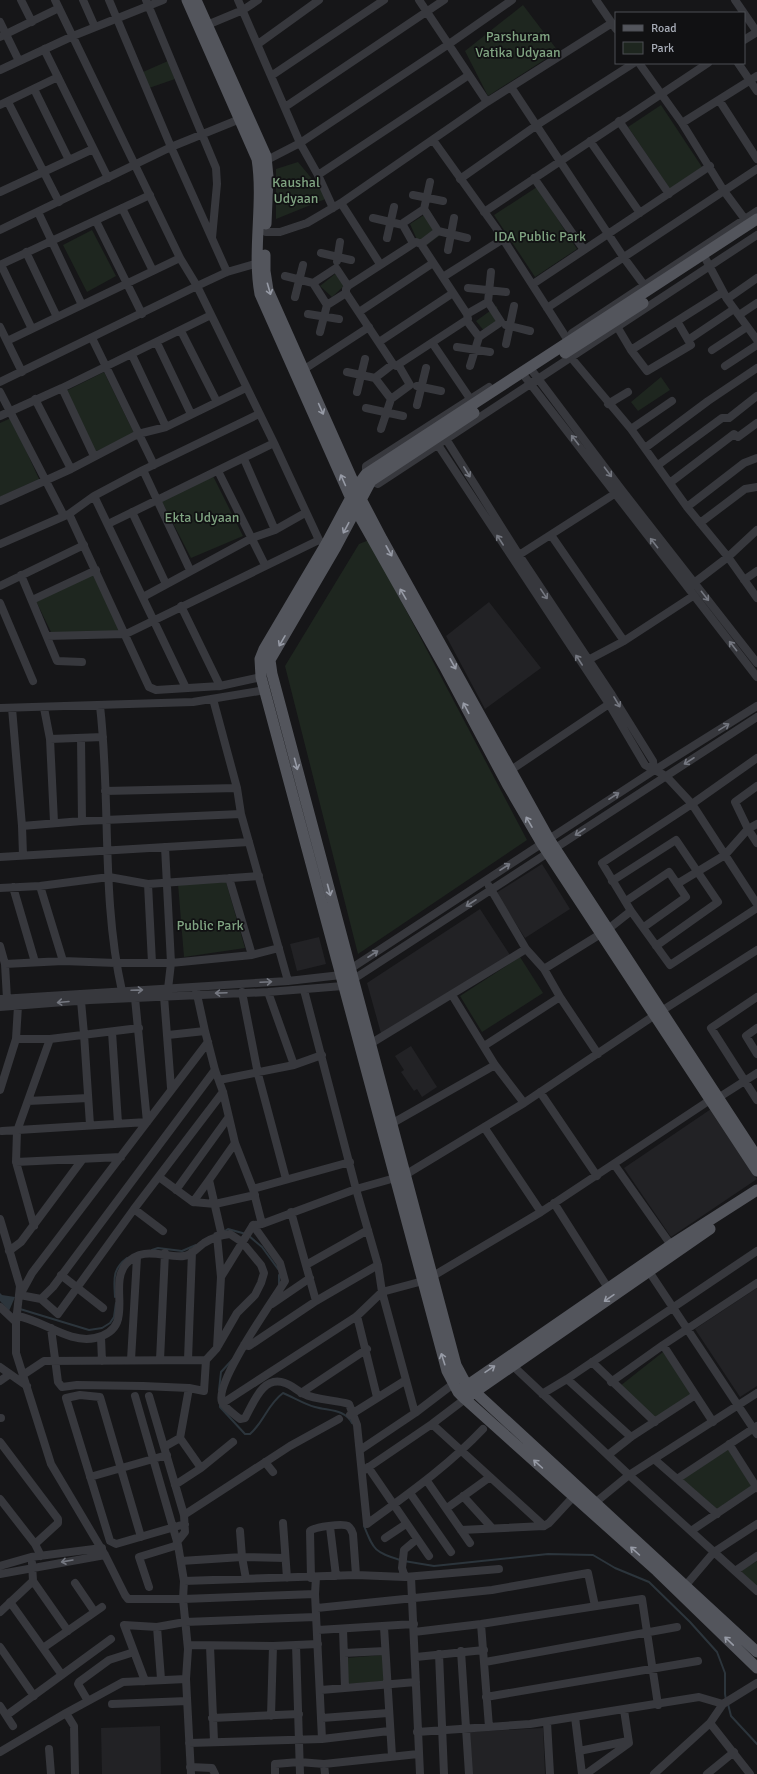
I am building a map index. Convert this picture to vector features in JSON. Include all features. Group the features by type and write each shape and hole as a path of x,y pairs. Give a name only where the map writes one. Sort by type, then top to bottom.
{"main road":[{"path":"187,0 257,159 260,177 258,263 256,276 260,294 356,499 511,770 549,846"},
{"path":"196,0 267,160 268,177 265,271 268,290 356,488 356,510 444,666 507,784 714,1099 757,1171"},
{"path":"568,347 616,324 707,260 752,222"},
{"path":"707,260 646,288 530,376 368,478 356,499 322,542 264,648 260,659 261,677 266,690 347,977 428,1278 464,1388 574,1496 657,1571 757,1668"},
{"path":"356,488 472,402 530,376"},
{"path":"356,510 270,660 272,674 347,977 370,1044 391,1124 400,1176"},
{"path":"714,1099 757,1157"},
{"path":"464,1388 608,1288 757,1190"},
{"path":"464,1388 512,1365 648,1270 757,1198"},
{"path":"464,1388 596,1502 757,1652"}],"street":[{"path":"21,0 32,22"},
{"path":"47,636 126,634 265,565 322,542 305,513 274,443 196,286 180,258 55,0"},
{"path":"83,0 95,27"},
{"path":"109,0 170,148 227,272"},
{"path":"0,70 147,3 163,0"},
{"path":"238,0 300,143 318,175 333,208"},
{"path":"207,25 243,10 258,0"},
{"path":"258,44 318,0"},
{"path":"271,76 384,0"},
{"path":"419,0 487,102"},
{"path":"285,107 444,0"},
{"path":"267,160 300,143 449,44 512,0"},
{"path":"266,232 280,232 307,224 341,204 487,102 614,26 596,0"},
{"path":"737,0 744,12"},
{"path":"147,3 216,168 217,184 212,239"},
{"path":"3,36 59,8"},
{"path":"745,13 757,32 745,39"},
{"path":"0,22 3,36 19,61"},
{"path":"44,49 108,178"},
{"path":"460,179 537,125 632,64"},
{"path":"640,64 682,123 710,166 724,191 752,222"},
{"path":"484,212 590,140 706,64"},
{"path":"739,64 754,78 757,90"},
{"path":"318,175 469,75"},
{"path":"58,77 4,104 59,202"},
{"path":"682,123 754,78"},
{"path":"511,87 624,258 646,288 752,222 757,211"},
{"path":"34,89 69,160"},
{"path":"719,100 757,159"},
{"path":"0,230 170,148 240,119"},
{"path":"619,121 669,194"},
{"path":"433,140 533,284 568,347 608,404 631,429 671,482 687,507 728,557 757,598"},
{"path":"590,140 640,213"},
{"path":"0,192 93,149"},
{"path":"533,284 710,166"},
{"path":"546,308 757,169"},
{"path":"534,178 584,250"},
{"path":"403,225 405,221 424,209 430,182"},
{"path":"32,329 0,265 150,195"},
{"path":"413,195 443,201"},
{"path":"341,204 380,264"},
{"path":"387,238 394,207"},
{"path":"122,208 153,271"},
{"path":"424,209 438,231"},
{"path":"38,212 82,305"},
{"path":"373,218 403,225 443,277 479,337"},
{"path":"448,250 454,218"},
{"path":"96,221 142,314"},
{"path":"320,332 327,305 380,264 438,231 467,238"},
{"path":"757,235 707,260 725,295 736,312 752,330 757,340"},
{"path":"443,277 503,239"},
{"path":"340,242 336,268 359,312 379,342 410,385 441,391"},
{"path":"26,252 57,317"},
{"path":"321,253 351,260"},
{"path":"7,341 180,258"},
{"path":"0,382 142,314 196,286 227,272 258,263"},
{"path":"359,312 433,263"},
{"path":"295,297 303,265"},
{"path":"285,276 313,283 336,268"},
{"path":"491,272 488,302 501,323 530,331"},
{"path":"631,350 677,321 757,278"},
{"path":"313,283 327,305"},
{"path":"468,288 506,292"},
{"path":"379,342 453,292"},
{"path":"376,378 432,344 488,302"},
{"path":"688,340 736,312 757,304"},
{"path":"506,344 514,306"},
{"path":"308,314 339,319"},
{"path":"0,416 107,367 211,316"},
{"path":"616,324 631,350 647,371 692,345 677,321"},
{"path":"470,366 479,337 501,323"},
{"path":"0,327 22,372"},
{"path":"303,370 369,327"},
{"path":"712,350 752,330"},
{"path":"182,331 217,402"},
{"path":"92,338 154,465"},
{"path":"157,343 191,414"},
{"path":"432,344 472,402 568,347"},
{"path":"725,366 757,345"},
{"path":"456,347 490,352"},
{"path":"132,355 166,427"},
{"path":"357,392 365,359"},
{"path":"417,405 426,368"},
{"path":"645,448 708,401 757,368"},
{"path":"347,372 376,378 391,399"},
{"path":"368,478 378,484 438,445 530,376 618,491 693,596 757,677"},
{"path":"381,429 391,399 410,385"},
{"path":"62,388 94,456"},
{"path":"0,501 71,469 138,434 166,427 246,388"},
{"path":"0,392 45,481 84,545 149,687 156,690 220,686 261,677"},
{"path":"608,404 628,392"},
{"path":"658,465 722,418 729,418 757,396"},
{"path":"35,399 71,469"},
{"path":"631,429 672,401"},
{"path":"366,408 403,416"},
{"path":"0,544 66,515 94,496 143,470 259,414"},
{"path":"671,482 734,434 738,436 757,423"},
{"path":"446,439 518,555 612,694 653,761 654,771"},
{"path":"108,524 156,499 244,459 274,443"},
{"path":"438,445 609,704 645,765 666,776 692,804 757,904"},
{"path":"687,507 744,463 757,458"},
{"path":"244,459 275,530"},
{"path":"143,470 190,570"},
{"path":"218,471 265,565"},
{"path":"700,523 746,489 757,487"},
{"path":"518,555 618,491"},
{"path":"618,491 694,582 757,663"},
{"path":"94,496 186,688"},
{"path":"132,512 166,584"},
{"path":"143,597 190,570 252,538 275,530 305,513"},
{"path":"687,588 728,557 757,530"},
{"path":"551,534 624,641"},
{"path":"0,586 84,545"},
{"path":"32,600 96,570"},
{"path":"744,580 757,571"},
{"path":"21,575 57,661 82,662"},
{"path":"588,660 624,641 693,596"},
{"path":"0,603 34,681"},
{"path":"181,606 220,686"},
{"path":"0,708 163,704 212,700 266,690"},
{"path":"212,700 237,788 241,814 288,981"},
{"path":"511,770 609,704"},
{"path":"100,706 103,737 109,878 116,963 122,990"},
{"path":"196,990 268,992 304,990 347,977 491,890 549,846 654,771 757,706"},
{"path":"12,708 23,855"},
{"path":"44,708 50,739 54,822"},
{"path":"0,946 5,964 4,999 122,990 166,992 347,977 486,880 549,846 666,776 757,717"},
{"path":"50,739 103,737"},
{"path":"81,738 82,820"},
{"path":"757,758 692,804 602,863 631,911 670,965 757,908"},
{"path":"757,786 735,802 748,829 757,843"},
{"path":"105,791 237,788"},
{"path":"22,826 82,820 241,814"},
{"path":"677,884 698,873 725,855 748,829 757,824"},
{"path":"612,881 676,840 718,902 656,946"},
{"path":"0,857 249,842"},
{"path":"165,847 171,963 166,992 171,1088"},
{"path":"626,902 669,872 686,897 644,927"},
{"path":"0,888 40,886 109,878 148,884 259,876"},
{"path":"229,878 252,955"},
{"path":"486,880 526,949 544,969 560,997 598,1054"},
{"path":"148,884 152,963"},
{"path":"40,886 63,960"},
{"path":"13,887 35,962"},
{"path":"544,969 604,932 631,911"},
{"path":"5,964 63,960 116,963 171,963 252,955 279,948"},
{"path":"370,1044 526,949"},
{"path":"221,1277 252,1227 356,1189 400,1176 524,1103 658,1013 757,950"},
{"path":"196,990 205,1031 215,1070 223,1092 235,1143 254,1192 262,1224"},
{"path":"304,990 356,1189 378,1265 382,1292 415,1413"},
{"path":"0,1007 136,998 166,992"},
{"path":"242,992 258,1074 286,1179"},
{"path":"268,992 294,1065"},
{"path":"452,995 495,1065 524,1103"},
{"path":"484,1046 560,997"},
{"path":"757,997 711,1028 757,1100"},
{"path":"136,998 147,1122"},
{"path":"81,1001 90,1125"},
{"path":"0,1090 16,1039 18,1006"},
{"path":"16,1039 50,1039 139,1028"},
{"path":"757,1028 746,1036 757,1054"},
{"path":"168,1035 205,1031"},
{"path":"112,1032 118,1123"},
{"path":"34,1226 16,1162 17,1131 50,1039"},
{"path":"19,1298 32,1273 121,1157 171,1088 208,1042"},
{"path":"219,1080 258,1074 294,1065 322,1055"},
{"path":"391,1124 495,1065"},
{"path":"42,1299 215,1070"},
{"path":"223,1403 358,1316 382,1292 428,1278 541,1212 714,1099 745,1082 757,1073"},
{"path":"19,1298 42,1299 58,1314 78,1289 134,1209 223,1092"},
{"path":"540,1092 597,1176"},
{"path":"28,1101 88,1098"},
{"path":"176,1190 228,1118"},
{"path":"2,1131 147,1122"},
{"path":"484,1127 541,1212"},
{"path":"193,1202 235,1143"},
{"path":"16,1162 121,1157"},
{"path":"9,1251 21,1242 34,1226 82,1160"},
{"path":"159,1177 193,1202 215,1204 254,1192 286,1179 350,1162"},
{"path":"614,1164 671,1246"},
{"path":"209,1180 215,1204 219,1234 221,1277 217,1348"},
{"path":"554,1203 608,1288"},
{"path":"134,1209 163,1231"},
{"path":"291,1212 316,1301"},
{"path":"0,1219 3,1239 9,1251 20,1286 16,1352 51,1464 104,1552 128,1599 183,1599 315,1594"},
{"path":"252,1227 280,1263 285,1281 230,1369 221,1394 223,1403 240,1419 245,1418 260,1392 268,1383 277,1380 287,1384 301,1393 349,1404 365,1470 367,1524 427,1481 462,1451 483,1429"},
{"path":"306,1265 368,1230"},
{"path":"0,1307 17,1317 36,1320 51,1328 85,1339 101,1337 114,1328 118,1321 122,1269 126,1263 137,1257 151,1253 182,1256 192,1252 219,1234 230,1234 243,1241 261,1265 264,1273 254,1295 237,1314 217,1348 206,1360 204,1391 189,1388 90,1385 62,1386 58,1382 51,1328"},
{"path":"542,1394 567,1379 757,1251"},
{"path":"188,1360 192,1252"},
{"path":"160,1360 165,1254"},
{"path":"131,1360 137,1257"},
{"path":"244,1345 250,1346 316,1301 378,1265"},
{"path":"648,1270 674,1306 738,1405 756,1429 729,1444 677,1479"},
{"path":"61,1275 103,1308"},
{"path":"270,1306 310,1278"},
{"path":"611,1382 688,1328 757,1283"},
{"path":"358,1316 367,1349 377,1397"},
{"path":"101,1337 102,1361"},
{"path":"663,1345 694,1396 713,1422"},
{"path":"301,1393 367,1349"},
{"path":"23,1375 44,1361 206,1360"},
{"path":"592,1362 611,1382 655,1422"},
{"path":"512,1365 629,1475 757,1591"},
{"path":"0,1367 27,1386"},
{"path":"0,1381 10,1374"},
{"path":"567,1379 630,1437"},
{"path":"351,1414 406,1380"},
{"path":"90,1477 153,1459 180,1438 189,1388"},
{"path":"360,1450 415,1413 464,1388"},
{"path":"365,1470 432,1424 464,1388"},
{"path":"596,1502 629,1475 757,1393"},
{"path":"141,1537 100,1397 80,1395 66,1398 110,1541 116,1544 141,1537 173,1527 185,1524"},
{"path":"135,1396 178,1543 184,1581 183,1599 188,1645 186,1679 191,1771 212,1768 214,1774"},
{"path":"149,1396 184,1515 185,1524 184,1535 178,1543 139,1557 149,1587"},
{"path":"608,1455 630,1437 694,1396"},
{"path":"184,1515 312,1432 339,1419"},
{"path":"432,1424 544,1526"},
{"path":"180,1438 200,1468"},
{"path":"0,1442 58,1520 58,1522 35,1544"},
{"path":"175,1485 200,1468 233,1442"},
{"path":"691,1531 757,1488 729,1444"},
{"path":"654,1459 717,1514"},
{"path":"265,1462 273,1472"},
{"path":"365,1470 393,1505 429,1556"},
{"path":"447,1508 490,1477"},
{"path":"427,1481 470,1542"},
{"path":"410,1493 451,1552"},
{"path":"464,1496 492,1528"},
{"path":"461,1530 544,1526 549,1523 574,1496"},
{"path":"0,1499 35,1544 41,1556"},
{"path":"283,1523 287,1578"},
{"path":"385,1538 406,1524"},
{"path":"686,1585 714,1552 757,1524"},
{"path":"322,1739 318,1630 310,1531 316,1528 346,1525 351,1529 356,1575"},
{"path":"330,1526 336,1576"},
{"path":"240,1531 242,1557 246,1579"},
{"path":"417,1539 404,1550 402,1568 408,1577 412,1599 416,1657 417,1732 420,1774"},
{"path":"0,1566 31,1557 104,1552"},
{"path":"0,1574 104,1552"},
{"path":"735,1571 757,1556"},
{"path":"31,1557 33,1581 68,1631"},
{"path":"181,1561 242,1557 285,1558"},
{"path":"184,1581 314,1578 356,1575 408,1577 499,1569"},
{"path":"316,1608 492,1590 588,1573 595,1606"},
{"path":"0,1612 33,1581"},
{"path":"43,1648 98,1609 75,1583"},
{"path":"318,1630 384,1627 414,1628 481,1624 642,1599 658,1705"},
{"path":"10,1602 62,1675"},
{"path":"145,1681 124,1625 157,1627 185,1622 316,1617"},
{"path":"481,1624 489,1727"},
{"path":"157,1627 161,1679"},
{"path":"384,1627 386,1685 392,1756"},
{"path":"485,1662 677,1627"},
{"path":"343,1629 345,1688"},
{"path":"7,1716 111,1639"},
{"path":"188,1645 273,1646 318,1644"},
{"path":"296,1645 300,1774"},
{"path":"210,1646 214,1741"},
{"path":"271,1716 273,1646"},
{"path":"0,1647 34,1696"},
{"path":"416,1657 461,1651 484,1650"},
{"path":"344,1653 385,1651"},
{"path":"461,1651 469,1774"},
{"path":"88,1701 78,1684 79,1682 109,1660 134,1652"},
{"path":"439,1654 444,1774"},
{"path":"486,1696 698,1661"},
{"path":"0,1752 66,1712 123,1682 186,1679"},
{"path":"321,1690 416,1682"},
{"path":"654,1774 710,1723 724,1704 757,1683"},
{"path":"417,1732 547,1722 658,1705 699,1697 724,1704"},
{"path":"112,1704 187,1701"},
{"path":"0,1706 13,1726"},
{"path":"586,1774 629,1743 624,1710"},
{"path":"66,1712 74,1726 75,1774"},
{"path":"322,1718 388,1713"},
{"path":"212,1718 299,1714"},
{"path":"575,1717 582,1774"},
{"path":"547,1722 550,1774"},
{"path":"710,1723 750,1774"},
{"path":"189,1743 214,1741 322,1739 389,1732"},
{"path":"579,1751 628,1741"},
{"path":"49,1749 51,1774"},
{"path":"707,1774 734,1752"},
{"path":"275,1774 275,1764 299,1762 324,1764 418,1754"},
{"path":"324,1764 325,1774"}],"shaded area":[{"path":"489,602 541,668 485,709 446,636"},
{"path":"542,864 570,909 525,938 496,893"},
{"path":"480,909 510,955 382,1037 367,983"},
{"path":"319,937 326,964 297,971 290,944"},
{"path":"411,1046 437,1087 422,1097 417,1089 414,1091 401,1072 404,1070 395,1056"},
{"path":"711,1109 757,1179 671,1237 624,1168"},
{"path":"757,1288 757,1386 740,1397 695,1329"},
{"path":"0,1293 2,1295 15,1297 9,1311 0,1301"},
{"path":"160,1726 161,1774 102,1774 101,1728"},
{"path":"543,1728 545,1774 472,1774 470,1732"}],"green space":[{"name":"Parshuram Vatika Udyaan","path":"523,5 558,51 488,96 465,51"},
{"path":"168,61 175,79 149,88 143,72"},
{"path":"661,105 702,167 670,189 628,127"},
{"name":"Kaushal Udyaan","path":"298,162 328,198 276,219 276,169"},
{"name":"IDA Public Park","path":"537,187 577,249 535,277 494,215"},
{"path":"430,211 443,233 427,245 423,240 418,242 410,224"},
{"path":"92,230 116,276 87,292 63,245"},
{"path":"335,274 345,285 332,297 320,286"},
{"path":"497,306 500,327 485,332 476,321"},
{"path":"104,372 134,433 95,452 66,391"},
{"path":"661,377 670,390 638,411 631,402"},
{"path":"11,418 39,479 0,497 0,423"},
{"name":"Ekta Udyaan","path":"213,476 243,536 191,558 161,500"},
{"path":"369,540 527,840 358,954 285,666 359,544"},
{"path":"95,574 124,632 52,634 36,601"},
{"name":"Public Park","path":"226,882 245,948 184,957 178,884"},
{"path":"520,957 543,993 482,1032 460,996"},
{"path":"663,1352 692,1395 655,1420 620,1386"},
{"path":"728,1449 752,1486 717,1509 682,1479"},
{"path":"757,1561 757,1587 741,1571"},
{"path":"383,1655 385,1681 348,1684 346,1658"}],"waterway":[{"path":"223,1232 228,1229 246,1234"},
{"path":"249,1236 262,1247 278,1269"},
{"path":"152,1250 158,1248 182,1251 196,1245"},
{"path":"115,1297 114,1280 116,1271 122,1262 127,1258"},
{"path":"279,1275 279,1284"},
{"path":"20,1309 89,1330 102,1328 110,1323 114,1317 116,1303"},
{"path":"219,1390 221,1372 232,1360"},
{"path":"220,1404 220,1407 245,1434 250,1434 255,1429 273,1403 283,1393 311,1406 341,1413 349,1418 352,1423"},
{"path":"364,1526 370,1541 376,1549 385,1555 400,1560"},
{"path":"404,1561 434,1566 548,1554 593,1555 615,1568 649,1582 690,1622 717,1652 725,1673 726,1700"},
{"path":"728,1704 731,1716 757,1744"}]}
